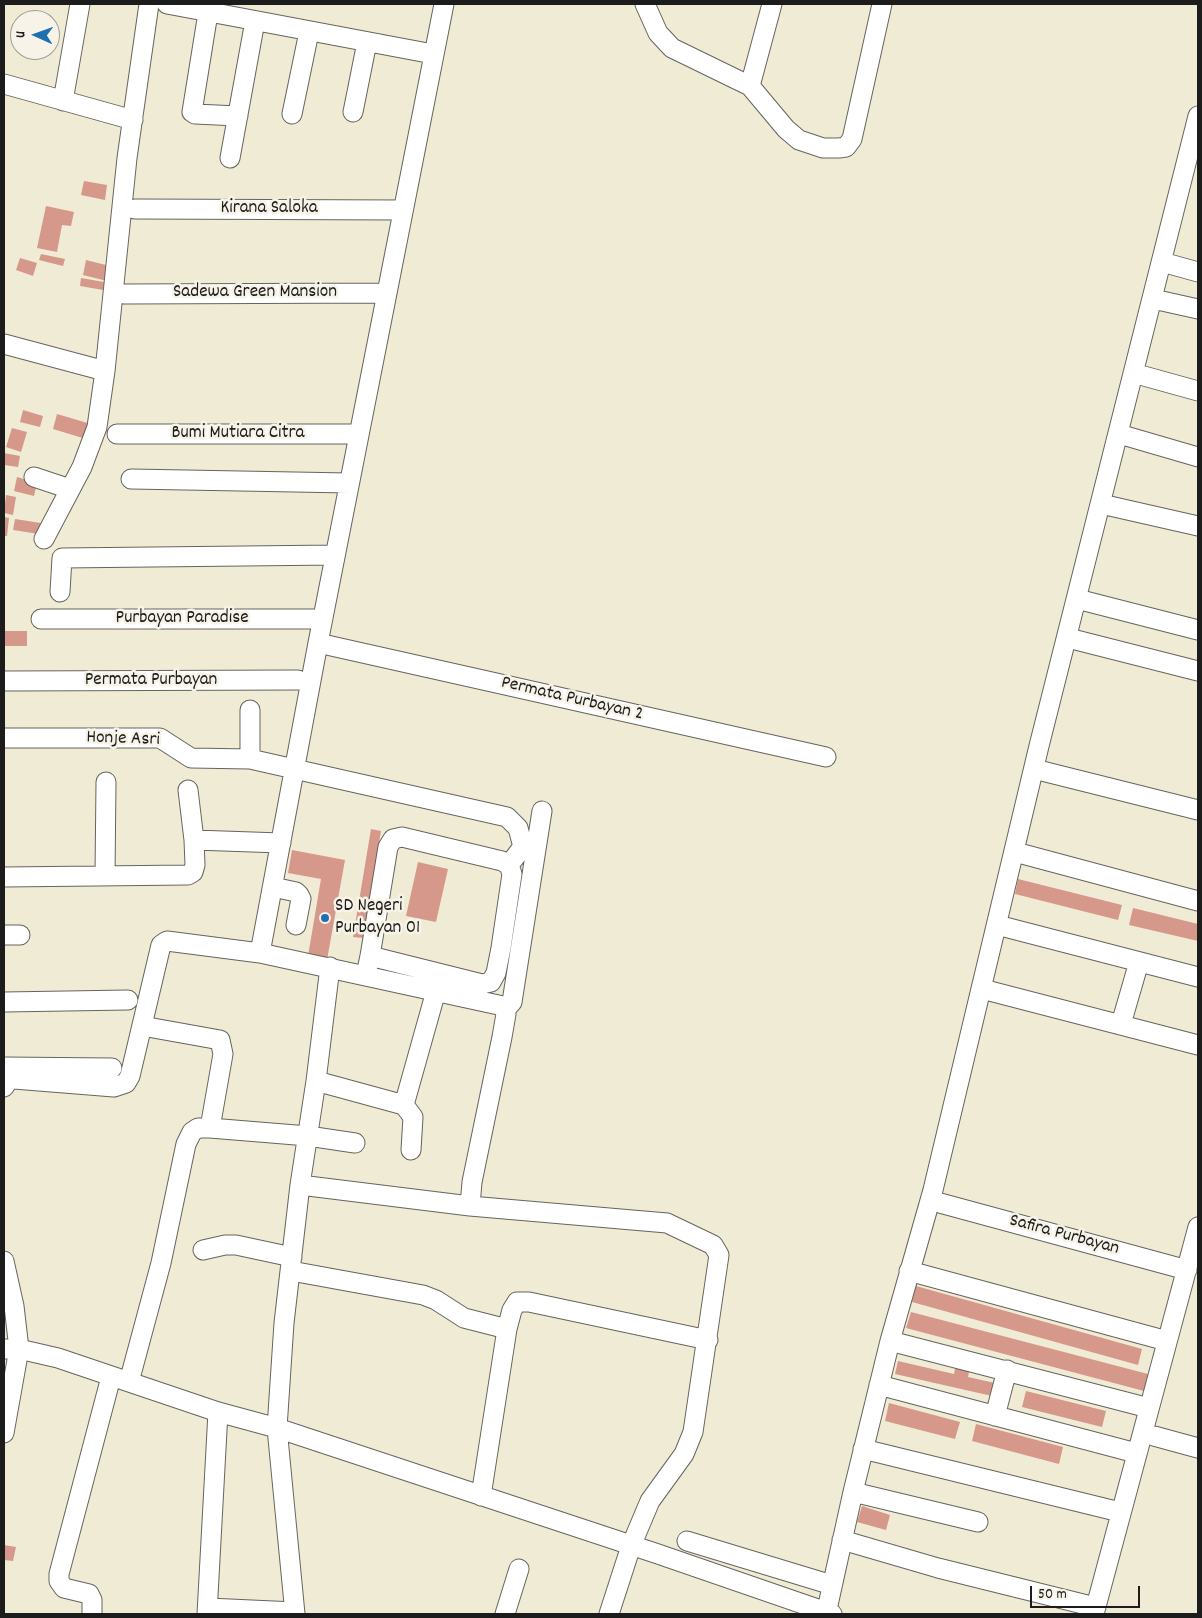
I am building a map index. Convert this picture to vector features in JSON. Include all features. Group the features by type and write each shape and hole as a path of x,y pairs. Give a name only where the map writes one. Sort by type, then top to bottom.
{"street":[{"path":"63,101 80,4"},
{"path":"44,539 89,451 97,427 105,371 127,158 149,4"},
{"path":"167,4 433,54"},
{"path":"260,953 349,483 444,4"},
{"path":"645,4 658,33 672,48 750,86 786,129 799,140 823,148 846,147 852,139 882,4"},
{"path":"750,86 772,4"},
{"path":"208,13 192,112 195,114 238,116"},
{"path":"230,158 255,21"},
{"path":"292,114 309,32"},
{"path":"353,112 367,42"},
{"path":"4,84 133,120"},
{"path":"11,1349 58,1358 218,1412 277,1428 658,1554 828,1614 832,1585 852,1492 890,1341 933,1190 1034,769 1198,116"},
{"name":"Kirana Saloka","path":"135,208 403,210"},
{"path":"1162,262 1198,272"},
{"name":"Sadewa Green Mansion","path":"124,294 387,292"},
{"path":"1153,299 1198,309"},
{"path":"4,344 105,371"},
{"path":"1133,373 1198,391"},
{"name":"Bumi Mutiara Citra","path":"117,434 359,434"},
{"path":"1119,434 1198,457"},
{"path":"34,477 70,489"},
{"path":"131,479 349,483"},
{"path":"1101,504 1198,526"},
{"path":"60,592 62,558 336,555"},
{"path":"1077,600 1198,630"},
{"name":"Purbayan Paradise","path":"41,619 323,619"},
{"path":"1068,638 1198,671"},
{"name":"Permata Purbayan 2","path":"318,643 826,757"},
{"name":"Permata Purbayan","path":"4,681 298,680"},
{"path":"250,710 250,759"},
{"name":"Honje Asri","path":"4,738 160,738 170,742 185,756 191,758 250,759 507,817 518,828 522,843 522,848 508,865"},
{"path":"1034,769 1198,810"},
{"path":"105,875 106,782"},
{"path":"4,877 188,875 193,872 195,865 188,790"},
{"path":"470,1206 472,1182 502,1037 505,1010 512,1002 542,812"},
{"path":"366,976 388,847 393,839 402,837 502,861 508,865 512,874 496,974 491,982 486,984 370,956"},
{"path":"194,840 281,843"},
{"path":"1015,852 1198,901"},
{"path":"273,887 296,892 299,895 301,899 296,925"},
{"path":"997,925 1198,977"},
{"path":"4,1087 8,1081 14,1079 120,1086 130,1076 163,942 260,953 496,1002 503,1006 505,1010"},
{"path":"501,948 520,952"},
{"path":"1121,1024 1139,962"},
{"path":"218,1412 207,1611 295,1613 277,1428 284,1323 300,1185 316,1081 330,967"},
{"path":"982,990 1198,1045"},
{"path":"404,1105 436,991"},
{"path":"4,1002 128,1000"},
{"path":"142,1026 220,1040 223,1054 210,1128"},
{"path":"4,1068 112,1068"},
{"path":"316,1081 404,1105 413,1117 411,1150"},
{"path":"92,1614 92,1600 89,1594 64,1588 59,1581 59,1574 120,1379 161,1263 186,1144 194,1130 210,1128 308,1136 355,1143"},
{"path":"300,1185 470,1206 571,1216 649,1220 676,1226 713,1245 719,1255 693,1432 688,1446 650,1501 609,1614"},
{"name":"Safira Purbayan","path":"940,1203 1189,1283"},
{"path":"842,1540 1094,1611 1167,1340 1189,1283 1198,1227"},
{"path":"203,1250 225,1245 236,1245 291,1264 422,1295 436,1300 464,1318 507,1330"},
{"path":"4,1261 14,1306 4,1433"},
{"path":"909,1271 1167,1340"},
{"path":"481,1496 507,1330 514,1304 520,1301 708,1340"},
{"path":"890,1341 1149,1408"},
{"path":"995,1416 1007,1370"},
{"path":"879,1385 1136,1453"},
{"path":"1154,1436 1198,1448"},
{"path":"863,1449 1120,1512"},
{"path":"852,1492 978,1522"},
{"path":"687,1541 832,1585"},
{"path":"504,1614 519,1569"}],"building":[{"path":"84,181 107,185 105,200 81,195"},
{"path":"46,206 74,212 71,226 62,225 57,252 37,248"},
{"path":"41,254 65,259 63,266 39,260"},
{"path":"20,258 37,263 33,276 16,270"},
{"path":"86,260 110,266 107,281 83,275"},
{"path":"81,278 104,282 103,290 80,286"},
{"path":"23,410 43,416 40,427 20,422"},
{"path":"57,414 91,424 86,439 53,429"},
{"path":"12,428 27,432 21,452 6,447"},
{"path":"4,453 20,456 18,467 4,465"},
{"path":"17,477 37,483 34,496 14,491"},
{"path":"6,495 16,497 13,515 4,513"},
{"path":"4,517 9,518 7,536 4,536"},
{"path":"15,519 41,523 39,534 13,530"},
{"path":"4,631 27,631 27,646 4,646"},
{"path":"371,829 381,831 363,938 353,937"},
{"name":"SD Negeri Purbayan 01","path":"292,850 345,860 327,960 308,956 321,879 288,873"},
{"path":"418,862 448,869 436,922 406,916"},
{"path":"1018,879 1122,905 1118,920 1015,894"},
{"path":"1133,908 1198,924 1198,941 1129,925"},
{"path":"916,1286 1142,1349 1138,1365 912,1302"},
{"path":"911,1312 1148,1374 1144,1391 906,1328"},
{"path":"898,1361 954,1374 956,1364 970,1367 968,1377 995,1383 992,1396 895,1374"},
{"path":"1026,1391 1106,1411 1102,1427 1022,1407"},
{"path":"889,1403 960,1422 955,1439 885,1421"},
{"path":"976,1424 1063,1447 1059,1464 972,1441"},
{"path":"862,1506 890,1515 886,1530 857,1522"},
{"path":"4,1545 16,1547 13,1561 4,1560"}],"place":[{"name":"SD Negeri Purbayan 01","path":"325,918"}]}
